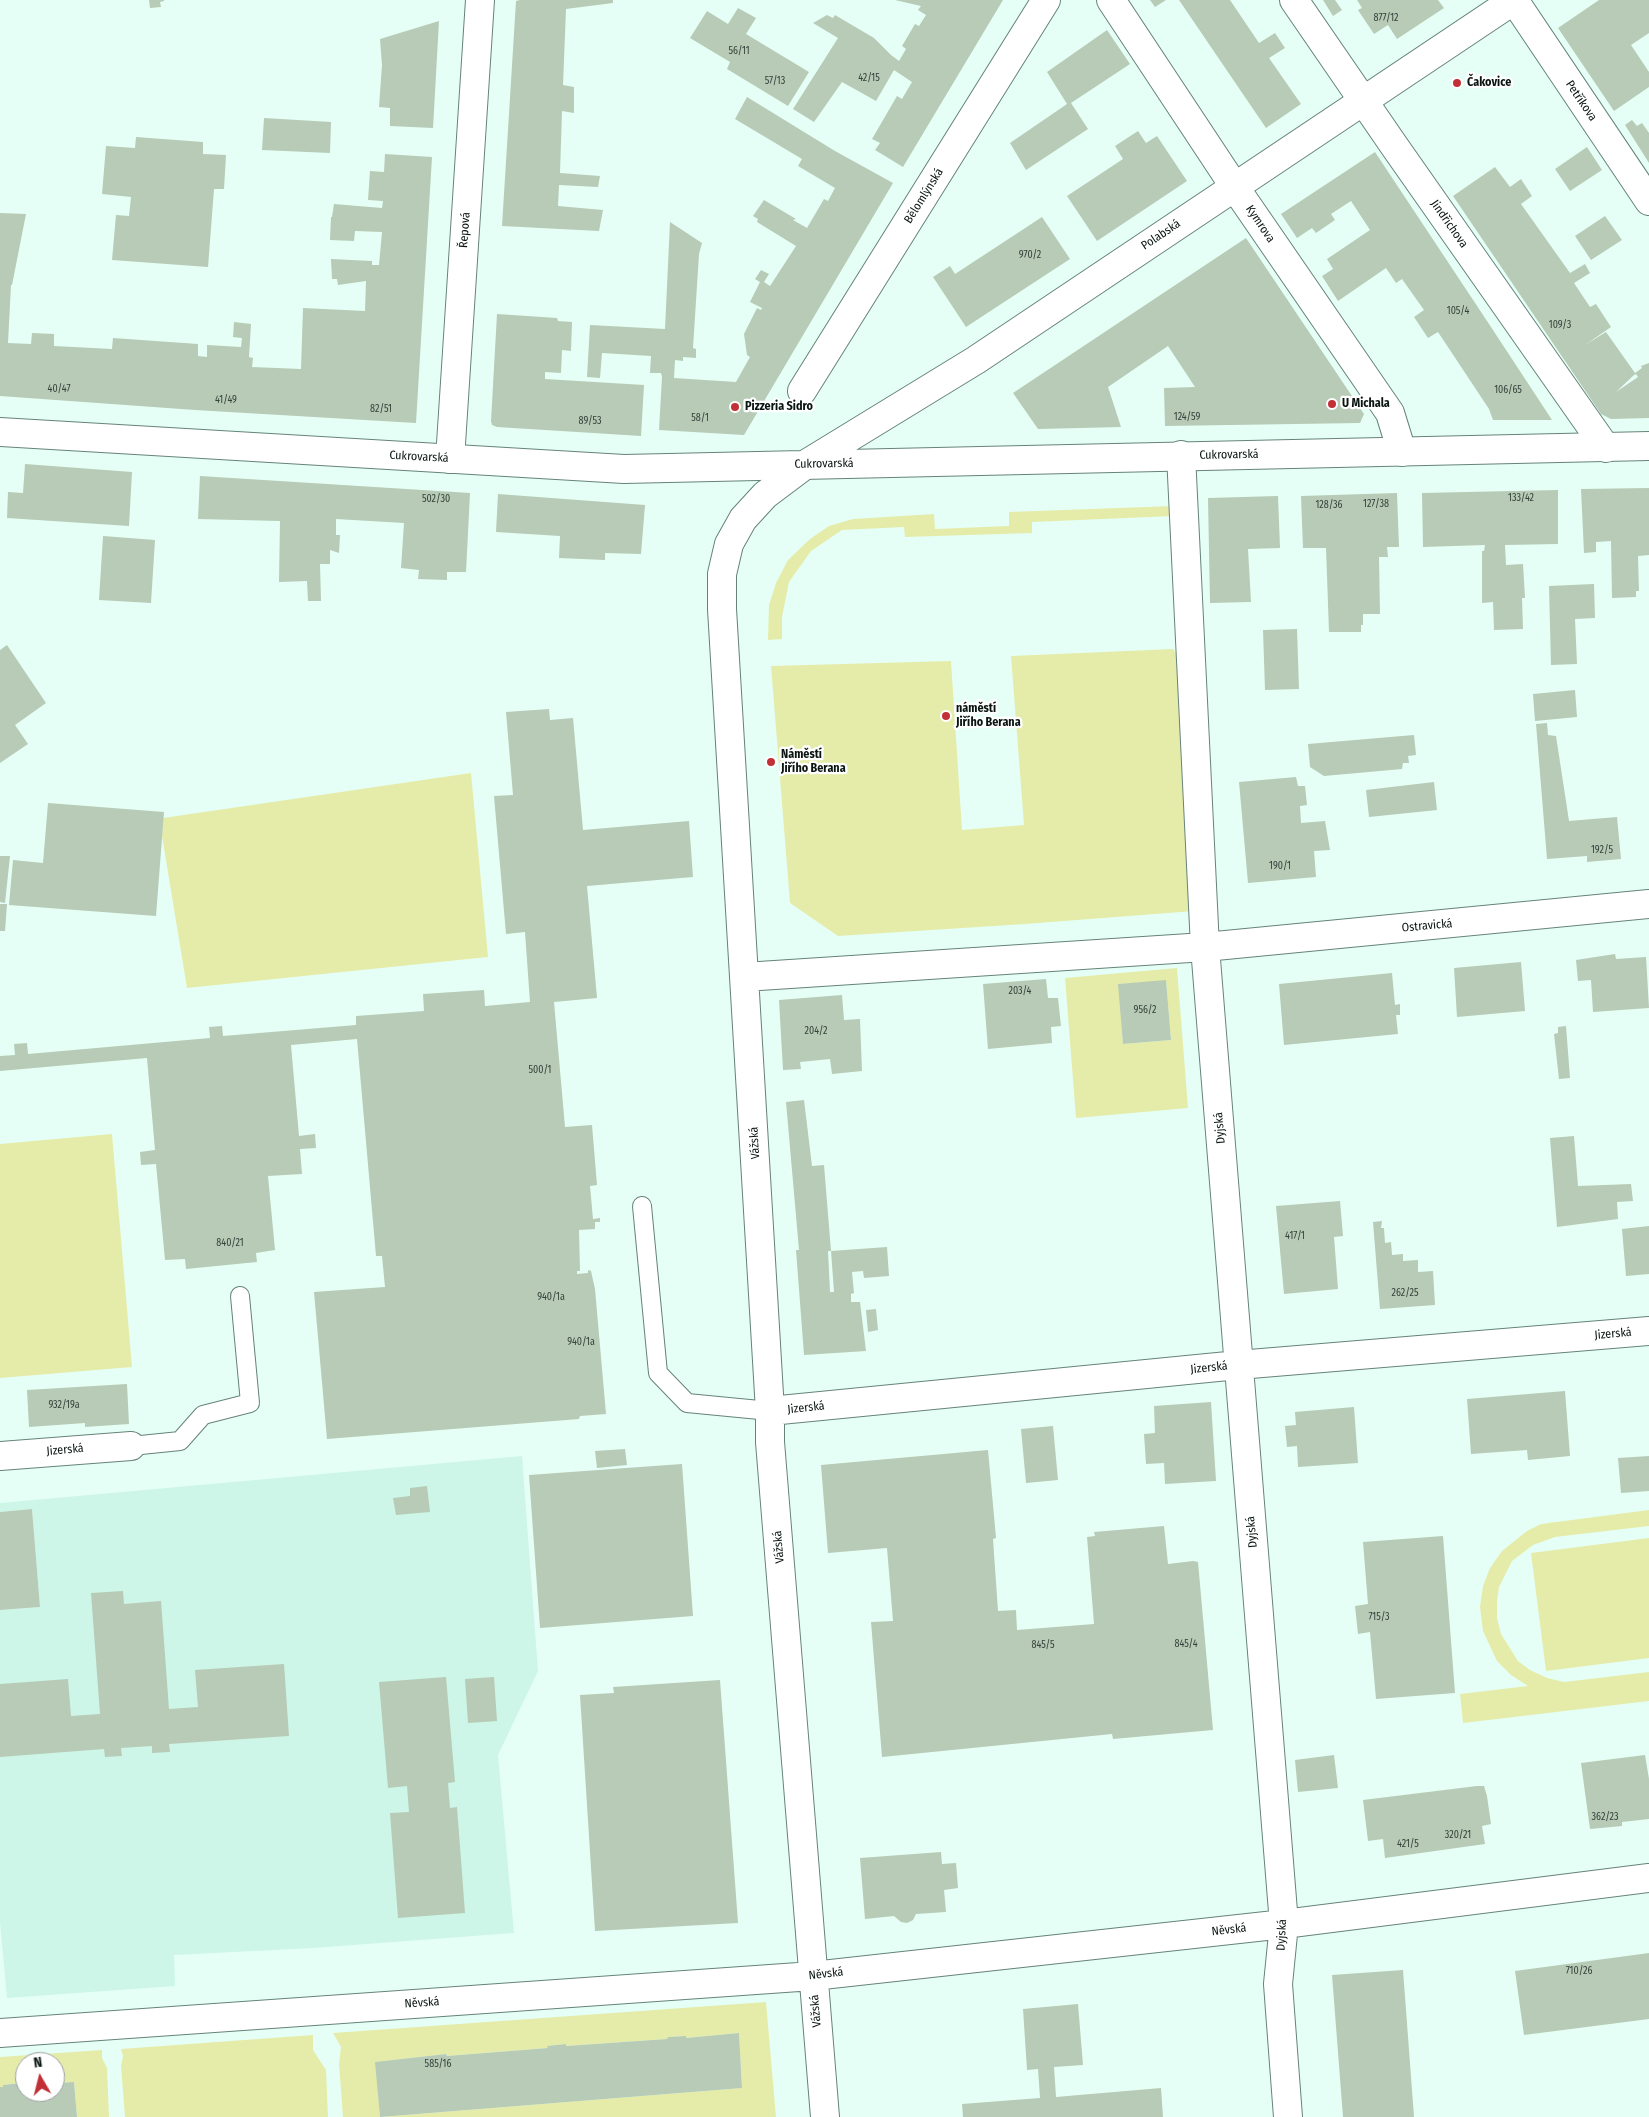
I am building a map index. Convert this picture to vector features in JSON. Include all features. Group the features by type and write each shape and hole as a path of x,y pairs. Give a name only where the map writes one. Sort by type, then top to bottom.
{"street":[{"name":"Řepová","path":"450,459 480,0"},
{"name":"Bělomlýnská","path":"802,391 1046,0"},
{"name":"Kymrova","path":"1111,0 1234,186 1390,413 1402,452"},
{"name":"Jindřichova","path":"1294,0 1606,448"},
{"name":"Polabská","path":"805,464 976,360 1514,0"},
{"name":"Petříkova","path":"1514,0 1649,201"},
{"name":"Cukrovarská","path":"0,432 624,469 1181,455 1649,446"},
{"path":"805,464 765,495 743,519 729,544 722,574 722,609 744,977 1205,947 1181,455"},
{"name":"Ostravická","path":"1205,947 1649,904"},
{"name":"Dyjská","path":"1205,947 1284,1924 1278,1984 1288,2117"},
{"name":"Vážská","path":"744,977 770,1412 770,1442 825,2117"},
{"name":"Jizerská","path":"770,1412 1238,1365 1649,1332"},
{"name":"Jizerská","path":"0,1456 131,1446"},
{"name":"Něvská","path":"0,2033 813,1976 1284,1924 1649,1878"}],"lane":[{"path":"642,1206 658,1373 687,1404 770,1412"},
{"path":"131,1446 180,1441 203,1415 250,1403 240,1296"}],"shaded area":[{"path":"522,1456 538,1671 498,1755 514,1933 313,1948 174,1955 175,1986 7,1998 0,1923 0,1610 40,1607 32,1509 0,1512 0,1503"}],"green space":[{"path":"1173,506 1174,516 1032,522 1032,533 905,537 904,527 842,530 811,551 789,582 782,617 782,639 768,640 769,605 776,583 788,560 810,539 829,526 853,519 934,514 935,529 1009,526 1009,512"},
{"path":"1173,649 1182,661 1194,911 838,936 790,903 771,666 951,661 962,830 1024,825 1011,656"},
{"path":"471,773 488,957 187,988 162,836 163,818"},
{"path":"1177,968 1188,1108 1076,1118 1065,978","holes":["1166,981 1171,1040 1123,1044 1119,984"]},
{"path":"112,1134 132,1367 0,1378 0,1144"},
{"path":"1649,1510 1649,1526 1555,1537 1533,1545 1512,1561 1499,1587 1497,1618 1501,1634 1518,1661 1530,1670 1547,1678 1564,1682 1649,1672 1649,1701 1463,1723 1460,1694 1528,1686 1511,1675 1497,1661 1483,1631 1480,1607 1483,1586 1490,1568 1502,1551 1527,1531 1541,1524"},
{"path":"1649,1538 1649,1658 1546,1671 1531,1553"},
{"path":"766,2002 776,2117 380,2117 343,2117 339,2064 341,2047 333,2033","holes":["739,2033 742,2088 380,2117 376,2062 446,2054 447,2056 548,2048 548,2046 566,2044 566,2046"]},
{"path":"313,2035 313,2050 326,2070 328,2117 125,2117 121,2066 123,2056 121,2049"},
{"path":"102,2050 102,2058 107,2068 109,2117 77,2117 74,2082 65,2082 65,2053"},
{"path":"15,2056 15,2084 0,2087 0,2057"}],"building":[{"path":"149,0 164,1 160,2 161,7 150,8"},
{"path":"613,0 613,3 566,9 563,85 574,87 574,113 562,111 560,173 600,176 598,187 559,185 558,206 603,210 599,231 502,226 516,1"},
{"path":"895,0 1003,0 903,167 875,150 880,143 872,139 897,96 902,99 912,82 894,70 876,101 842,82 814,122 793,109 838,38 813,23 827,15 833,18 835,15 874,38 899,61 906,49 902,46 915,24 919,26 926,15 918,10 921,6"},
{"path":"1150,0 1166,0 1155,7"},
{"path":"1179,0 1230,0 1259,43 1275,33 1285,48 1269,58 1301,104 1266,128"},
{"path":"1323,0 1335,0 1342,10 1333,16"},
{"path":"1357,0 1438,0 1444,8 1397,39 1388,25 1374,34 1358,10 1362,8"},
{"path":"1599,0 1649,0 1649,33 1631,45 1649,72 1649,87 1614,111 1558,28"},
{"path":"738,8 756,18 746,34 809,72 788,106 727,69 730,62 690,38 707,11 728,24"},
{"path":"439,21 433,128 390,126 390,108 379,107 382,65 380,39"},
{"path":"1107,30 1130,64 1071,103 1088,129 1026,170 1010,143 1067,104 1047,72"},
{"path":"747,97 835,151 893,183 744,435 659,430 662,377 661,373 650,373 651,356 602,353 600,378 587,377 590,325 665,329 670,222 702,243 699,254 693,348 696,349 696,358 683,357 683,361 675,360 674,378 736,382 750,357 747,355 744,334 757,308 761,310 762,308 750,302 760,282 755,279 761,270 769,274 764,282 770,286 796,246 757,222 758,219 753,216 764,200 796,219 793,220 807,228 824,199 828,201 835,188 798,166 802,159 735,119"},
{"path":"264,118 331,122 330,153 262,150"},
{"path":"1632,120 1637,126 1642,123 1649,133 1649,163 1625,125"},
{"path":"1138,131 1146,143 1157,136 1187,181 1097,241 1067,196 1123,159 1115,146"},
{"path":"136,137 203,142 203,154 226,155 224,189 214,189 208,267 112,260 116,215 129,216 131,197 102,194 106,146 135,148"},
{"path":"1587,147 1602,170 1570,191 1555,169"},
{"path":"1375,152 1552,420 1493,420 1489,409 1438,332 1428,338 1414,317 1424,310 1402,279 1396,283 1386,268 1338,301 1322,276 1333,269 1327,259 1370,230 1351,201 1331,214 1335,220 1316,233 1312,228 1297,238 1281,214"},
{"path":"385,154 432,157 416,423 0,396 0,213 26,214 11,285 8,343 31,344 32,333 54,334 54,346 112,349 113,338 198,344 198,356 207,357 207,345 241,347 242,338 233,337 234,322 251,324 249,357 253,358 252,367 301,369 303,308 365,311 366,281 338,285 337,279 332,279 331,259 372,261 372,265 379,265 382,232 355,231 354,241 330,240 331,217 334,204 382,208 383,201 368,200 370,171 384,172"},
{"path":"1495,167 1510,187 1521,179 1532,196 1521,204 1570,273 1585,264 1590,273 1574,283 1590,307 1596,304 1611,327 1585,345 1606,332 1635,373 1642,368 1641,366 1649,363 1649,418 1611,419 1601,414 1453,196","holes":["1636,374 1638,377 1616,392 1634,375"]},
{"path":"1605,216 1622,240 1591,260 1575,236"},
{"path":"1042,217 1070,259 966,327 933,277 950,266 955,274"},
{"path":"1246,238 1364,414 1360,423 1165,426 1164,388 1195,387 1168,346 1108,387 1121,427 1038,429 1013,393"},
{"path":"497,314 557,318 558,321 572,322 571,351 562,350 561,373 545,372 545,379 644,385 641,436 497,427 492,425"},
{"path":"25,464 132,472 129,526 7,518 8,492 23,493"},
{"path":"200,476 470,493 466,572 447,572 447,580 418,579 419,570 401,568 404,523 336,519 336,535 340,535 339,553 330,550 330,564 320,564 321,601 308,601 307,581 279,582 280,521 198,519"},
{"path":"1649,488 1649,555 1638,556 1639,591 1636,591 1636,597 1612,598 1611,541 1596,542 1596,552 1584,553 1581,489"},
{"path":"1558,490 1558,544 1505,545 1506,565 1523,564 1525,598 1522,598 1523,629 1494,630 1493,602 1482,603 1482,551 1484,551 1485,545 1423,547 1422,493"},
{"path":"1397,493 1399,547 1387,547 1388,557 1379,557 1380,614 1363,614 1361,632 1329,632 1326,548 1303,548 1301,496"},
{"path":"498,494 645,505 641,554 605,553 605,560 559,558 560,536 496,532"},
{"path":"1278,496 1280,548 1248,549 1251,602 1210,603 1208,498"},
{"path":"103,536 155,540 151,603 99,600"},
{"path":"1594,584 1595,618 1575,619 1577,664 1551,665 1549,586"},
{"path":"1297,629 1299,689 1265,690 1263,630"},
{"path":"7,645 46,703 15,725 28,744 0,763 0,650"},
{"path":"1575,690 1577,717 1535,721 1533,694"},
{"path":"549,709 550,720 573,718 583,830 689,821 693,877 587,886 597,998 554,1002 565,1127 592,1125 597,1185 590,1186 593,1219 600,1218 600,1222 595,1222 595,1229 579,1230 580,1271 577,1271 577,1274 588,1273 588,1270 591,1271 595,1289 606,1414 580,1416 579,1419 327,1439 314,1292 385,1287 382,1256 376,1256 357,1039 291,1045 299,1136 315,1134 316,1148 300,1149 302,1174 268,1176 275,1250 256,1253 257,1262 186,1269 185,1259 165,1260 156,1164 141,1165 140,1152 155,1150 147,1058 0,1071 0,1056 15,1055 14,1044 27,1043 28,1054 210,1038 209,1027 222,1026 223,1036 356,1025 356,1016 424,1011 423,994 484,990 485,1006 530,1002 525,932 506,934 494,796 513,795 506,712"},
{"path":"1547,723 1548,735 1556,736 1569,821 1617,817 1621,859 1587,862 1587,856 1547,859 1536,724"},
{"path":"1414,735 1416,755 1408,756 1409,763 1403,763 1402,769 1324,776 1310,767 1308,744"},
{"path":"1296,777 1298,786 1305,786 1307,805 1300,806 1301,823 1325,821 1330,850 1314,851 1316,877 1248,883 1239,782"},
{"path":"1434,782 1437,810 1369,817 1366,790"},
{"path":"48,803 164,812 156,916 9,905 13,860 43,863"},
{"path":"0,856 10,856 5,903 0,902"},
{"path":"0,904 7,904 5,931 0,931"},
{"path":"1615,954 1616,959 1646,957 1649,1008 1593,1012 1591,980 1578,981 1576,960"},
{"path":"1521,962 1525,1011 1457,1017 1454,968"},
{"path":"1392,973 1395,1005 1400,1004 1400,1015 1396,1015 1398,1034 1284,1045 1279,984"},
{"path":"1046,979 1048,998 1058,998 1061,1026 1051,1027 1052,1043 988,1049 983,984"},
{"path":"1166,980 1171,1040 1123,1044 1118,984"},
{"path":"842,995 844,1020 860,1019 862,1071 832,1074 830,1059 800,1062 801,1069 783,1070 779,1000"},
{"path":"1566,1026 1570,1078 1559,1079 1554,1034 1558,1033 1558,1027"},
{"path":"804,1100 812,1166 824,1165 831,1251 887,1247 889,1276 864,1278 863,1271 852,1272 854,1293 851,1294 851,1302 860,1302 866,1351 804,1355 796,1250 799,1250 786,1102","holes":["828,1251 831,1251 834,1292 830,1292"]},
{"path":"1574,1136 1578,1186 1631,1184 1633,1201 1617,1202 1618,1219 1557,1227 1550,1138"},
{"path":"1340,1201 1343,1236 1334,1237 1338,1289 1284,1294 1276,1206"},
{"path":"1382,1221 1381,1228 1384,1228 1385,1243 1391,1242 1392,1255 1403,1254 1403,1261 1418,1260 1418,1272 1433,1271 1435,1305 1380,1309 1373,1222"},
{"path":"1649,1226 1649,1274 1626,1276 1622,1229"},
{"path":"876,1309 878,1330 868,1332 866,1310"},
{"path":"127,1384 129,1424 85,1427 85,1423 29,1427 27,1390"},
{"path":"1565,1391 1570,1456 1528,1460 1527,1450 1471,1454 1467,1399"},
{"path":"1211,1402 1216,1481 1165,1484 1164,1463 1146,1464 1144,1434 1155,1433 1154,1406"},
{"path":"1354,1407 1358,1463 1298,1467 1297,1446 1287,1447 1285,1426 1296,1425 1295,1412"},
{"path":"1053,1426 1058,1480 1026,1483 1021,1429"},
{"path":"625,1449 627,1465 597,1468 595,1451"},
{"path":"988,1450 996,1538 993,1539 998,1611 1016,1610 1017,1630 1094,1624 1087,1537 1095,1536 1094,1532 1164,1526 1168,1564 1198,1562 1213,1730 1113,1739 1112,1734 882,1757 871,1622 893,1621 887,1548 828,1553 821,1465"},
{"path":"1649,1456 1649,1491 1621,1493 1618,1458"},
{"path":"682,1464 693,1616 540,1628 529,1475"},
{"path":"427,1486 430,1512 396,1515 393,1498 410,1496 410,1488"},
{"path":"32,1509 40,1607 0,1610 0,1512"},
{"path":"1443,1536 1455,1693 1376,1699 1370,1632 1358,1634 1355,1606 1368,1604 1363,1542"},
{"path":"123,1591 124,1604 161,1601 169,1709 198,1707 195,1670 284,1664 289,1736 169,1744 170,1752 152,1753 152,1746 121,1748 122,1756 105,1757 104,1749 0,1757 0,1684 68,1679 71,1716 100,1714 91,1593"},
{"path":"446,1677 455,1782 448,1783 450,1808 457,1807 465,1913 398,1918 390,1813 409,1812 407,1786 388,1788 379,1682"},
{"path":"494,1677 497,1721 468,1723 465,1679"},
{"path":"720,1680 738,1923 595,1931 580,1695 614,1693 613,1687"},
{"path":"1334,1755 1338,1788 1298,1792 1295,1760"},
{"path":"1645,1755 1649,1779 1649,1819 1622,1822 1622,1826 1590,1829 1581,1763"},
{"path":"1484,1786 1491,1824 1482,1826 1485,1844 1385,1858 1383,1839 1368,1841 1363,1800"},
{"path":"941,1852 942,1864 956,1863 958,1888 944,1890 946,1912 916,1914 913,1920 907,1923 901,1922 894,1916 865,1919 860,1858"},
{"path":"1649,1953 1649,2019 1524,2035 1515,1971"},
{"path":"1403,1970 1414,2117 1343,2117 1332,1975"},
{"path":"1078,2004 1083,2065 1054,2067 1056,2097 1161,2088 1163,2117 963,2117 962,2104 1040,2098 1038,2069 1027,2070 1023,2009"},
{"path":"739,2033 742,2088 380,2117 375,2062 446,2054 447,2056 548,2048 547,2046 566,2044 566,2046"},
{"path":"65,2082 74,2082 77,2117 0,2117 0,2087 3,2087 3,2085 15,2084 15,2102 65,2102"}],"place":[{"name":"Čakovice","path":"1457,83"},
{"name":"U Michala","path":"1332,404"},
{"name":"Pizzeria Sidro","path":"735,407"},
{"name":"náměstí Jiřího Berana","path":"946,716"},
{"name":"Náměstí Jiřího Berana","path":"771,762"}]}
